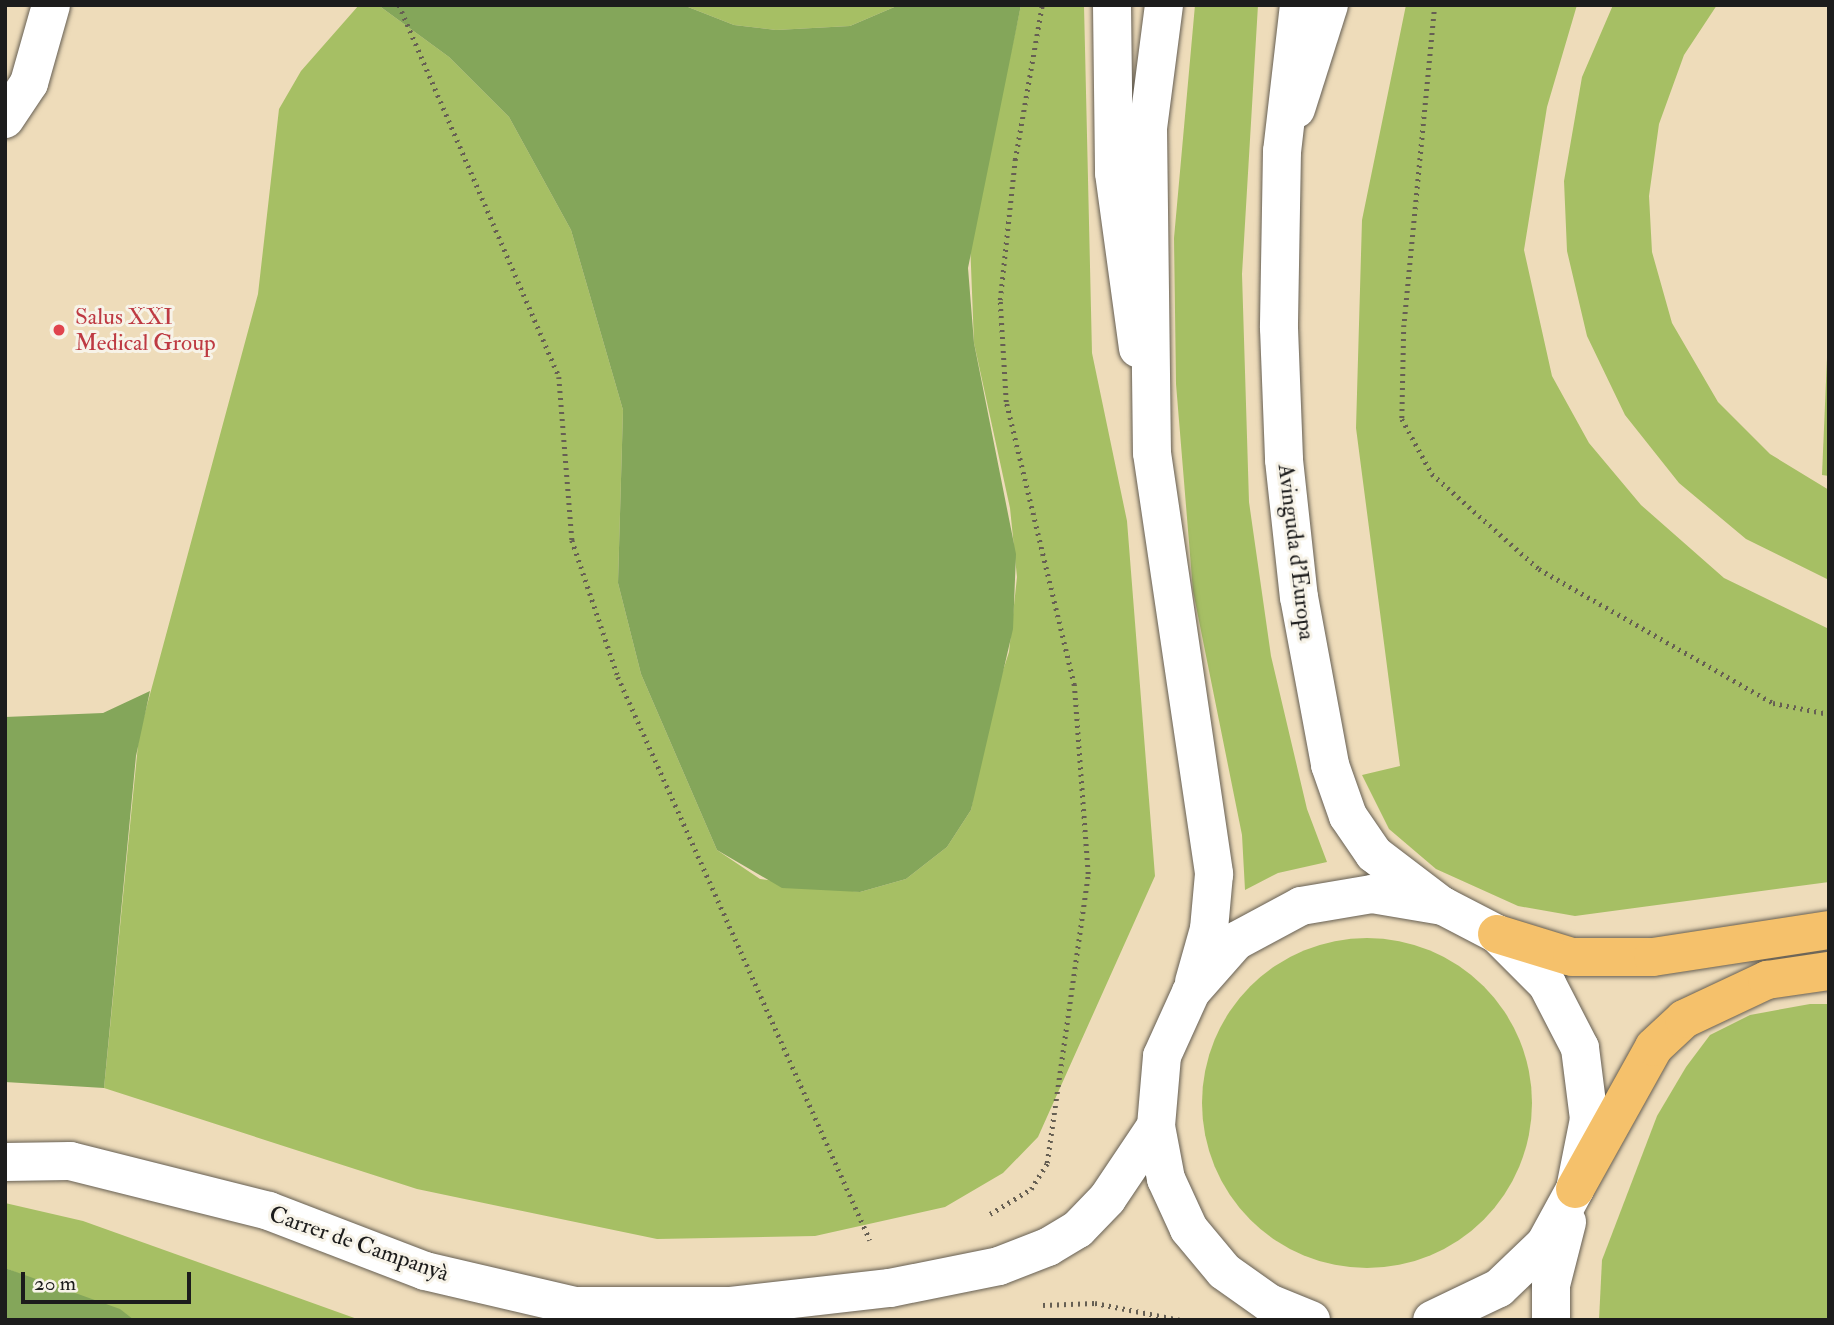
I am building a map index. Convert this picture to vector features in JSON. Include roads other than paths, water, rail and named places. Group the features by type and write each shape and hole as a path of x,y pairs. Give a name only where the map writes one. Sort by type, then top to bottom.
{"highway":[{"path":"1497,934 1572,957 1653,957 1829,930"},
{"path":"1575,1189 1654,1047 1684,1018 1767,980 1829,971"}],"street":[{"path":"5,118 29,83 51,5"},
{"path":"1112,5 1114,173 1214,874 1209,929 1191,992 1162,1056 1156,1126 1166,1180 1189,1229 1224,1271 1269,1303 1311,1320"},
{"path":"1152,453 1148,128 1164,5"},
{"name":"Avinguda d'Europa","path":"1299,5 1282,151 1284,460 1299,597 1330,765 1348,817 1374,854 1443,906"},
{"name":"Avinguda d'Europa","path":"1282,151 1329,5"},
{"path":"1191,992 1236,941 1301,906 1372,894 1443,906 1497,934 1547,984 1580,1048 1589,1119 1551,1286 1551,1320"},
{"name":"Carrer de Campanyà","path":"5,1162 70,1161 202,1194 269,1211 425,1271 575,1306 731,1306 890,1288 999,1266 1078,1230 1107,1199 1156,1126"},
{"path":"1432,1320 1499,1288 1545,1244 1575,1189"}],"place":[{"name":"Salus XXI Medical Group","path":"59,330"}]}
